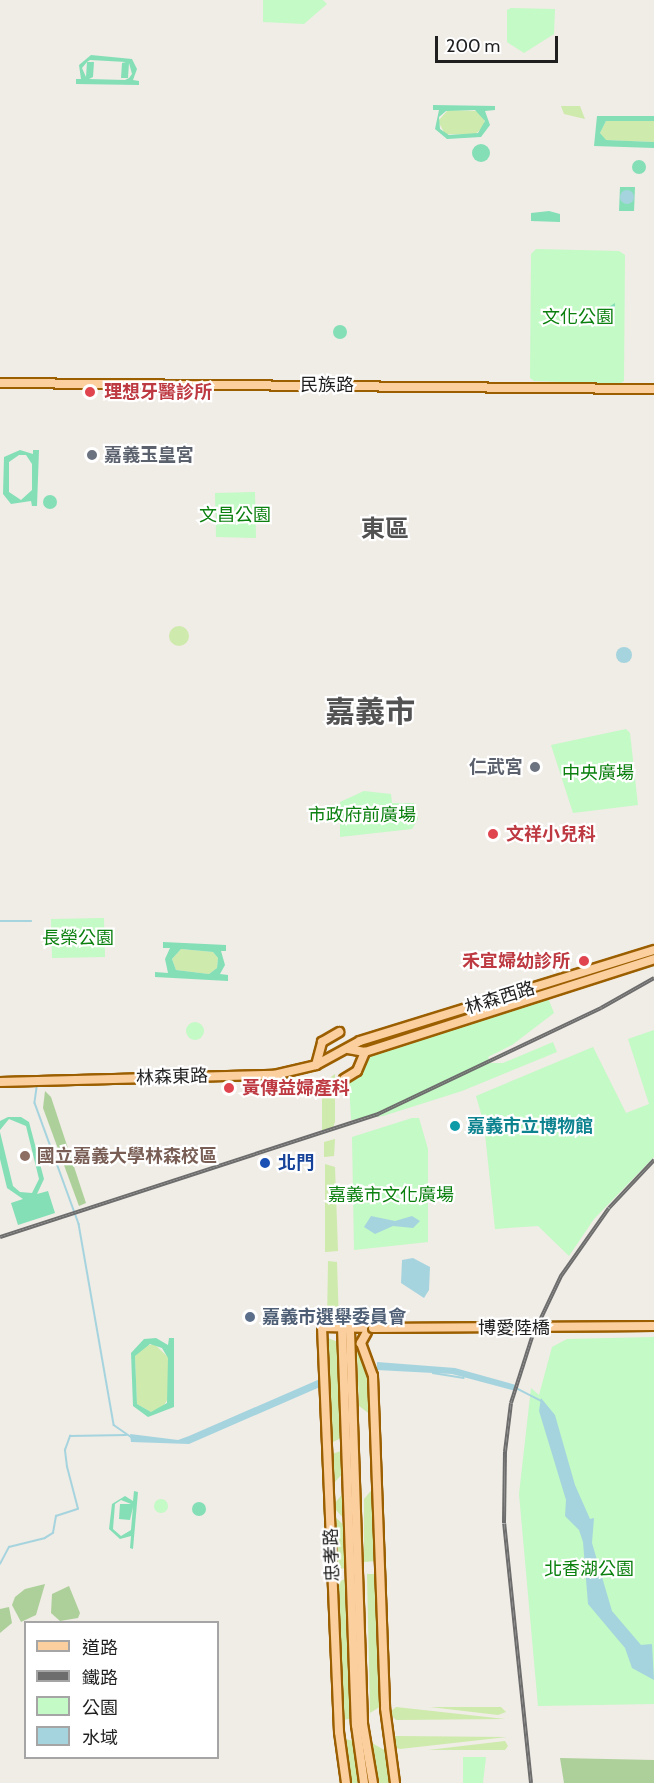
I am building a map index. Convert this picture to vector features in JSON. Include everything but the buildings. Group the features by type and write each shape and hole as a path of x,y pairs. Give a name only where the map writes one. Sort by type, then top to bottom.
{"main road":[{"name":"民族路","path":"0,383 654,389"},
{"name":"林森西路","path":"340,1054 360,1041 654,950"},
{"name":"林森西路","path":"348,1049 365,1052 654,959"},
{"path":"316,1065 322,1042 339,1032"},
{"path":"344,1079 357,1071 365,1052"},
{"name":"林森東路","path":"0,1082 274,1075 316,1065 340,1054"},
{"name":"博愛陸橋","path":"322,1329 371,1331 654,1328"},
{"name":"忠孝路","path":"322,1329 339,1732 346,1783"},
{"name":"忠孝路","path":"344,1330 356,1725 364,1783"},
{"name":"忠孝路","path":"344,1330 363,1724 374,1783"},
{"path":"371,1331 361,1343 373,1376 385,1708 395,1783"}],"green space":[{"path":"263,0 323,0 327,4 304,24 263,22"},
{"path":"511,8 555,9 554,34 524,53 507,42 507,10"},
{"path":"91,55 132,59 137,69 133,80 139,81 139,85 76,84 76,79 81,79 79,65","holes":["90,60 126,62 122,63 121,78 128,78 129,63 132,74 129,78 125,80 89,79 93,77 94,62 87,62","87,62 86,77 82,68"]},
{"path":"433,105 495,106 495,110 485,111 490,125 481,137 447,139 435,129 439,110 433,110","holes":["475,110 485,121 478,133 449,135 440,129 439,117 446,111"]},
{"path":"561,106 580,106 585,119 564,114"},
{"path":"448,110 478,111 484,117 485,126 474,135 445,134 438,121"},
{"path":"597,116 654,116 654,121 606,121 600,133 606,140 654,142 654,148 594,146"},
{"path":"606,121 654,121 654,142 605,140 600,133"},
{"path":"481,144 487,147 490,153 487,159 481,162 475,159 472,153 475,147"},
{"path":"636,160 642,160 646,167 642,174 636,174 632,170 632,164"},
{"path":"620,187 635,187 634,211 619,211"},
{"path":"549,211 560,214 560,222 531,221 531,213"},
{"name":"文化公園","path":"536,249 619,251 625,255 624,381 620,384 534,381 530,378 531,254"},
{"path":"615,303 615,325 609,324 604,310"},
{"path":"340,325 345,327 347,332 345,337 340,339 335,337 333,332 335,327"},
{"path":"20,450 33,454 33,450 39,450 37,506 32,506 31,501 11,504 3,494 4,457","holes":["19,455 26,455 32,464 32,490 21,500 9,492 9,462"]},
{"name":"文昌公園","path":"255,492 256,538 216,537 215,493"},
{"path":"50,495 55,497 57,502 55,507 50,509 45,507 43,502 45,497"},
{"path":"179,626 186,629 189,636 186,643 179,646 172,643 169,636 172,629"},
{"name":"中央廣場","path":"626,729 630,733 638,805 573,813 551,745"},
{"name":"市政府前廣場","path":"364,791 391,794 392,803 414,803 418,819 412,829 340,837 340,802"},
{"name":"長榮公園","path":"104,918 105,957 52,958 51,919"},
{"path":"163,942 226,945 226,951 221,951 225,965 220,974 228,975 228,981 155,977 155,972 168,973 165,959 170,948 163,948","holes":["181,949 213,952 218,958 217,968 209,974 176,970 172,959"]},
{"path":"181,949 213,952 218,958 217,968 209,974 176,970 172,959"},
{"path":"548,998 554,1013 512,1045 488,1057 491,1063 503,1063 553,1042 557,1052 462,1091 383,1116 351,1120 349,1083 367,1053"},
{"path":"191,1022 199,1022 204,1027 202,1038 191,1040 186,1035 186,1027"},
{"path":"654,1030 654,1157 594,1219 569,1256 538,1226 495,1229 484,1124 476,1096 593,1047 626,1113 649,1104 628,1039"},
{"path":"335,1074 335,1122 333,1128 322,1131 322,1084"},
{"path":"45,1091 51,1097 86,1203 79,1206 43,1108"},
{"path":"8,1117 21,1117 29,1122 44,1179 37,1194 48,1191 55,1213 18,1225 11,1203 23,1199 7,1188 0,1159 0,1132 13,1186 20,1192 32,1193 39,1179 26,1126 9,1119 0,1130 0,1121"},
{"name":"嘉義市文化廣場","path":"412,1118 419,1118 428,1149 428,1242 354,1250 352,1137"},
{"path":"335,1139 334,1156 324,1157 324,1142"},
{"path":"325,1164 335,1167 338,1251 325,1252"},
{"path":"328,1261 337,1262 339,1324 327,1324"},
{"name":"北香湖公園","path":"654,1337 654,1704 538,1706 519,1494 531,1388 539,1395 552,1347 567,1339"},
{"path":"156,1338 168,1345 169,1338 174,1338 174,1407 148,1417 133,1406 131,1353 144,1339","holes":["150,1344 162,1348 168,1358 167,1403 151,1412 137,1404 135,1356"]},
{"path":"328,1338 340,1343 345,1436 331,1443"},
{"path":"154,1344 168,1357 168,1399 162,1408 151,1412 137,1404 135,1356 141,1347"},
{"path":"357,1351 370,1370 371,1415 359,1406"},
{"path":"341,1451 345,1471 334,1483 332,1454"},
{"path":"375,1486 377,1561 364,1562 364,1499"},
{"path":"134,1491 138,1492 133,1549 130,1548 131,1536 120,1539 109,1529 112,1504 125,1496 133,1501","holes":["121,1500 131,1504 120,1504 119,1519 130,1520 133,1507 131,1530 121,1536 113,1529 115,1504"]},
{"path":"344,1492 348,1523 335,1509 335,1503"},
{"path":"161,1499 166,1501 168,1506 166,1511 161,1513 156,1511 154,1506 156,1501"},
{"path":"199,1502 204,1504 206,1509 204,1514 199,1516 194,1514 192,1509 194,1504"},
{"path":"334,1516 346,1527 349,1567 337,1570"},
{"path":"367,1574 378,1574 381,1706 370,1713"},
{"path":"345,1579 349,1580 354,1718 343,1720 336,1583"},
{"path":"45,1584 36,1615 21,1622 12,1605 15,1597 25,1589"},
{"path":"69,1586 80,1613 78,1618 60,1621 51,1613 52,1594"},
{"path":"9,1607 12,1623 0,1633 0,1609"},
{"path":"396,1707 505,1719 396,1720 389,1713"},
{"path":"430,1707 501,1707 506,1712 498,1715"},
{"path":"395,1736 507,1737 400,1749 391,1746"},
{"path":"346,1739 356,1742 362,1783 350,1783"},
{"path":"505,1741 508,1746 505,1750 428,1750"},
{"path":"372,1743 386,1751 392,1783 378,1783"},
{"path":"463,1757 486,1757 483,1783 463,1783"},
{"path":"560,1758 654,1760 654,1783 564,1783"}],"water":[{"path":"624,190 630,190 634,197 630,204 624,204 620,200 620,194"},
{"path":"624,647 630,649 632,655 630,661 624,663 618,661 616,655 618,649"},
{"path":"371,1216 395,1221 412,1216 420,1221 413,1228 393,1226 375,1234 364,1227"},
{"path":"413,1258 430,1267 429,1290 424,1298 401,1283 402,1260"},
{"path":"377,1362 455,1368 516,1385 516,1391 452,1374 377,1370"},
{"path":"320,1379 320,1387 189,1444 131,1442 130,1434 178,1440"},
{"path":"541,1398 555,1415 575,1485 590,1519 594,1518 592,1543 612,1611 641,1645 652,1644 654,1680 632,1668 625,1648 588,1604 583,1542 579,1530 565,1516 566,1500 539,1411"}],"waterway":[{"path":"0,921 31,921"},
{"path":"37,1088 35,1103 79,1224 114,1425 131,1437"},
{"path":"433,1373 464,1378"},
{"path":"516,1388 541,1401"},
{"path":"0,1564 9,1547 45,1538 53,1533 56,1516 78,1509 65,1450 70,1436 126,1435"}],"railway":[{"path":"0,1237 378,1114 601,1008 654,978"},
{"path":"531,1783 504,1523 505,1452 511,1403 532,1337 561,1276 609,1208 654,1160"}],"place":[{"name":"理想牙醫診所","path":"90,392"},
{"name":"嘉義玉皇宮","path":"92,455"},
{"name":"仁武宮","path":"535,767"},
{"name":"文祥小兒科","path":"493,834"},
{"name":"禾宜婦幼診所","path":"584,961"},
{"name":"黃傳益婦產科","path":"229,1088"},
{"name":"嘉義市立博物館","path":"455,1126"},
{"name":"國立嘉義大學林森校區","path":"25,1156"},
{"name":"北門","path":"265,1163"},
{"name":"嘉義市選舉委員會","path":"250,1317"}],"district":[{"name":"東區","path":"385,529"},
{"name":"嘉義市","path":"370,712"}]}
